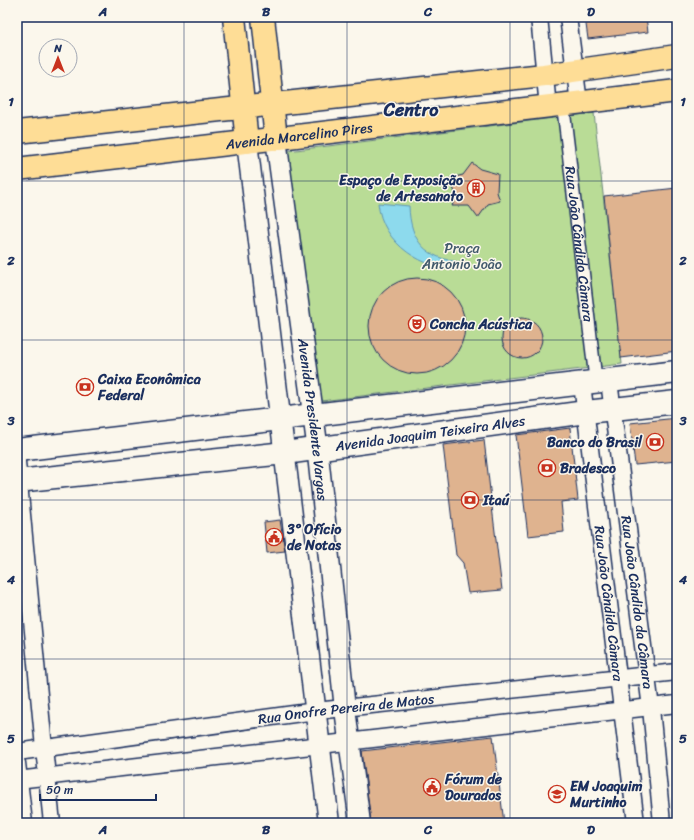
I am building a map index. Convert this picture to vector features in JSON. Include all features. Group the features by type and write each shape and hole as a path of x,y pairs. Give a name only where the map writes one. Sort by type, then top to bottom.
{"main road":[{"path":"234,17 242,108 247,142"},
{"name":"Avenida Presidente Vargas","path":"263,17 276,139"},
{"path":"17,132 544,75 677,56"},
{"name":"Avenida Marcelino Pires","path":"17,169 677,91"},
{"path":"17,450 596,383 677,372"},
{"name":"Avenida Joaquim Teixeira Alves","path":"18,474 285,453 318,447 586,412 677,402"}],"street":[{"name":"Rua João Cândido Câmara","path":"539,17 544,75 563,105"},
{"name":"Rua João Cândido Câmara","path":"568,17 574,70 563,105 596,383 586,412 636,823"},
{"name":"Avenida Presidente Vargas","path":"276,139 318,447 345,708 360,823"},
{"path":"247,142 316,711 318,744 329,823"},
{"name":"Rua João Cândido da Câmara","path":"596,383 612,410 651,708 662,823"},
{"path":"18,474 52,823"},
{"name":"Rua Onofre Pereira de Matos","path":"17,752 316,711 677,672"},
{"path":"18,780 318,744 623,712 677,704"},
{"path":"17,763 24,823"}],"green space":[{"name":"Praça Antonio João","path":"594,113 622,364 321,401 288,151"}],"water":[{"path":"378,203 409,206 413,229 422,246 438,257 461,262 462,269 433,265 420,260 407,252 387,231 381,218"}],"building":[{"path":"585,17 646,17 648,32 588,39"},
{"name":"Espaço de Exposição de Artesanato","path":"472,163 480,169 498,174 497,192 500,201 488,204 478,218 469,206 452,206 456,196 450,178 463,175"},
{"path":"677,188 677,351 621,358 604,196"},
{"name":"Concha Acústica","path":"417,278 435,282 444,286 451,292 457,299 461,308 465,326 461,344 457,353 451,360 444,366 435,370 417,374 399,370 390,366 383,360 377,353 373,344 369,326 373,308 377,299 383,292 390,286 399,282"},
{"path":"526,318 533,321 539,327 542,338 541,346 533,355 526,358 518,358 511,355 503,346 502,334 505,327 514,319"},
{"name":"Banco do Brasil","path":"677,418 677,461 635,465 630,423"},
{"name":"Bradesco","path":"570,428 578,500 561,502 564,532 528,536 516,435"},
{"name":"Itaú","path":"484,440 502,590 468,593 463,563 456,555 443,445"},
{"name":"3° Ofício de Notas","path":"280,520 285,551 267,553 264,522"},
{"name":"Fórum de Dourados","path":"493,736 504,823 371,823 362,751"}],"place":[{"name":"Espaço de Exposição de Artesanato","path":"476,188"},
{"name":"Concha Acústica","path":"417,324"},
{"name":"Caixa Econômica Federal","path":"85,387"},
{"name":"Banco do Brasil","path":"655,442"},
{"name":"Bradesco","path":"547,468"},
{"name":"Itaú","path":"470,500"},
{"name":"3° Ofício de Notas","path":"274,537"},
{"name":"Fórum de Dourados","path":"432,787"},
{"name":"EM Joaquim Murtinho","path":"557,794"}],"district":[{"name":"Centro","path":"411,110"}]}
